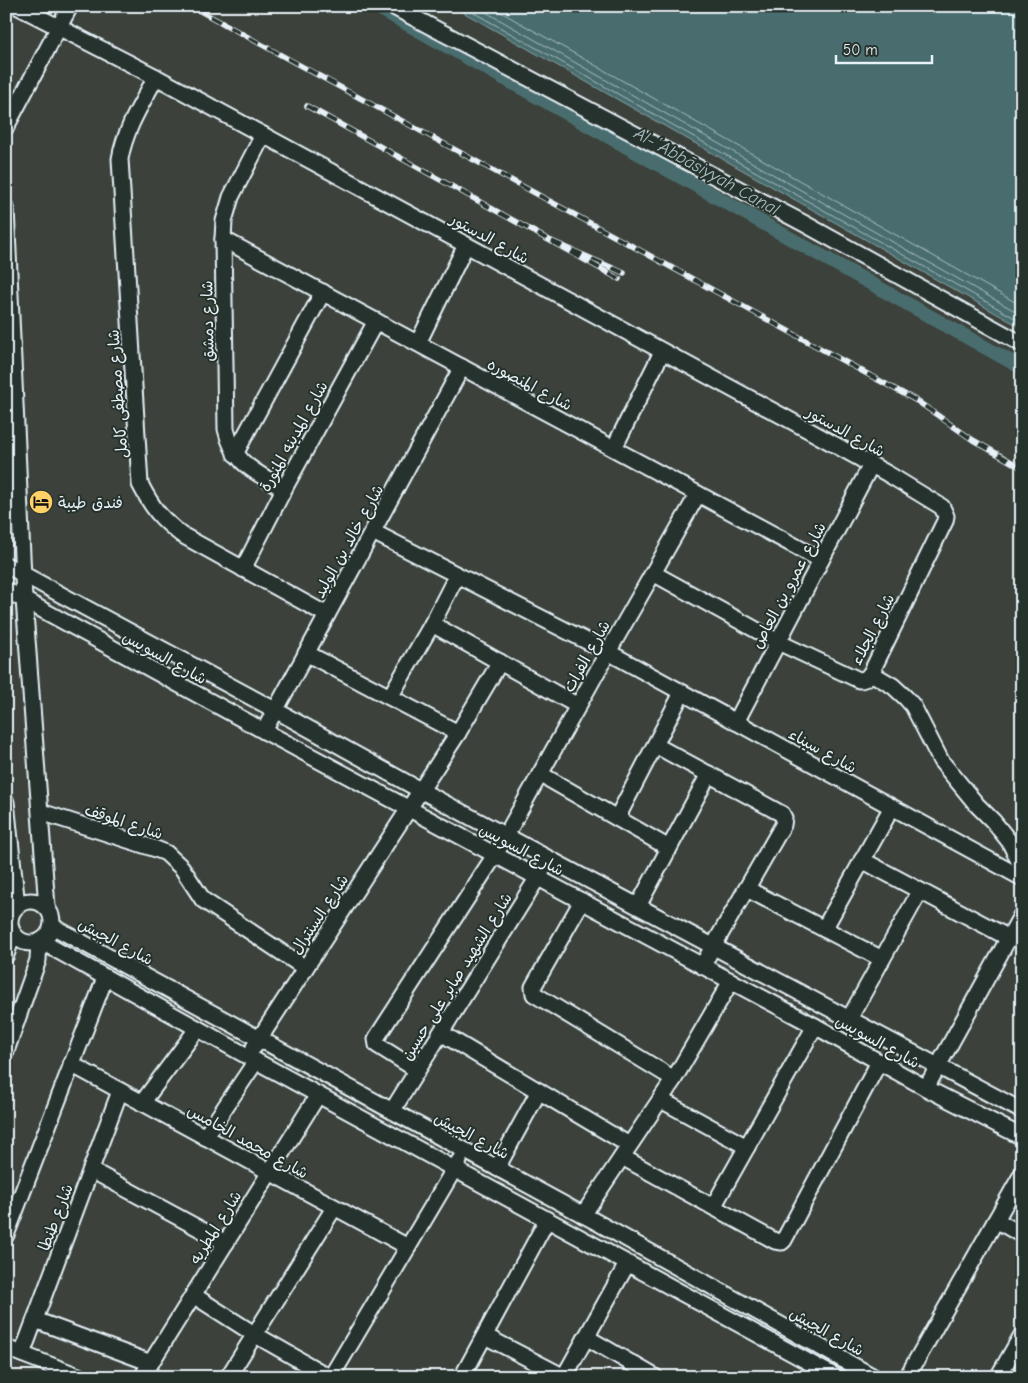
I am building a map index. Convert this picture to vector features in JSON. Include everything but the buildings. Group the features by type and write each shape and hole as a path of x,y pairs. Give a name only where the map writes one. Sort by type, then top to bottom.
{"street":[{"name":"شارع الدستور","path":"17,6 156,77 870,465 942,507"},
{"path":"6,127 70,6"},
{"path":"392,6 805,224 1022,344"},
{"name":"شارع مصطفى كامل","path":"156,77 128,130 120,159 140,484 150,504 164,522 182,535 327,615"},
{"name":"شارع دمشق","path":"263,135 231,197 224,221 226,429 229,442 235,454 242,462 284,489"},
{"name":"شارع الجيش","path":"6,208 24,599 47,907 52,916 52,926 47,936 41,941"},
{"name":"شارع المنصوره","path":"223,239 821,560"},
{"path":"418,343 466,245"},
{"path":"235,454 323,292"},
{"name":"شارع المدينه المنورة","path":"243,569 284,489 376,321"},
{"path":"614,448 662,352"},
{"name":"شارع خالد بن الوليد","path":"264,731 462,367"},
{"name":"شارع عمرو بن العاص","path":"736,722 870,465"},
{"name":"شارع الفرات","path":"417,1070 377,1045 376,1037 495,855 698,494"},
{"name":"شارع الجلاء","path":"778,642 859,680 864,680 868,677 945,521 946,516 942,507"},
{"name":"شارع سيناء","path":"372,532 608,652 1022,877"},
{"name":"شارع السويس","path":"6,565 24,573 420,790 1022,1111"},
{"path":"653,572 778,642"},
{"path":"390,697 432,624 457,575"},
{"name":"شارع السويس","path":"6,590 926,1088 1022,1137"},
{"path":"432,624 578,706"},
{"path":"306,654 458,733"},
{"name":"شارع السنترال","path":"205,1137 252,1059 259,1038 458,733 500,662"},
{"path":"871,673 893,686 913,706 941,761 977,805 1003,831 1021,865 1022,877"},
{"path":"617,818 682,693"},
{"path":"655,745 782,814 784,818 783,825 702,966"},
{"path":"540,774 669,848"},
{"path":"638,906 709,774"},
{"path":"6,802 13,905 6,955"},
{"path":"824,929 892,807"},
{"name":"شارع الموقف","path":"41,812 156,849 166,854 182,868 203,900 305,968"},
{"name":"شارع الشهيد صابر على حسين","path":"392,1111 549,859"},
{"path":"862,860 1008,938"},
{"path":"747,889 882,959"},
{"path":"849,1019 920,891"},
{"path":"13,905 35,900 47,907"},
{"path":"582,901 533,987 534,994 674,1079"},
{"path":"926,1088 1022,914"},
{"path":"10,926 22,941 33,943 41,941 197,1029 836,1377"},
{"name":"شارع الجيش","path":"52,926 600,1224 874,1377"},
{"path":"6,1051 38,960 41,941"},
{"path":"6,1235 105,978"},
{"path":"583,1215 661,1100 731,981"},
{"path":"713,1207 814,1026"},
{"path":"142,1103 197,1029"},
{"path":"441,1032 539,1091 626,1151 713,1207 779,1243 784,1240 879,1062"},
{"name":"شارع محمد الخامس","path":"72,1064 408,1248"},
{"name":"شارع طنطا","path":"22,1354 120,1091"},
{"path":"497,1168 539,1091"},
{"name":"شارع المطريه","path":"142,1377 318,1095"},
{"path":"661,1100 747,1147"},
{"path":"193,1295 254,1334 330,1377 465,1151"},
{"path":"91,1170 226,1243"},
{"path":"907,1377 1022,1174"},
{"path":"228,1377 334,1208"},
{"path":"462,1377 548,1220"},
{"path":"996,1220 1022,1235"},
{"path":"590,1243 600,1224"},
{"path":"485,1336 564,1377 627,1264"},
{"path":"35,1320 151,1362"},
{"path":"998,1377 1022,1334"},
{"path":"586,1337 655,1377"},
{"path":"6,1348 81,1377"}],"water":[{"path":"452,6 1022,6 1022,328"}],"waterway":[{"name":"Al-ʿAbbāsiyyah Canal","path":"375,6 1022,368"}],"railway":[{"path":"191,6 917,401 973,440 1022,468"},
{"path":"307,106 547,239"},
{"path":"619,279 547,239 624,273"}],"place":[{"name":"فندق طيبة","path":"41,502"}]}
